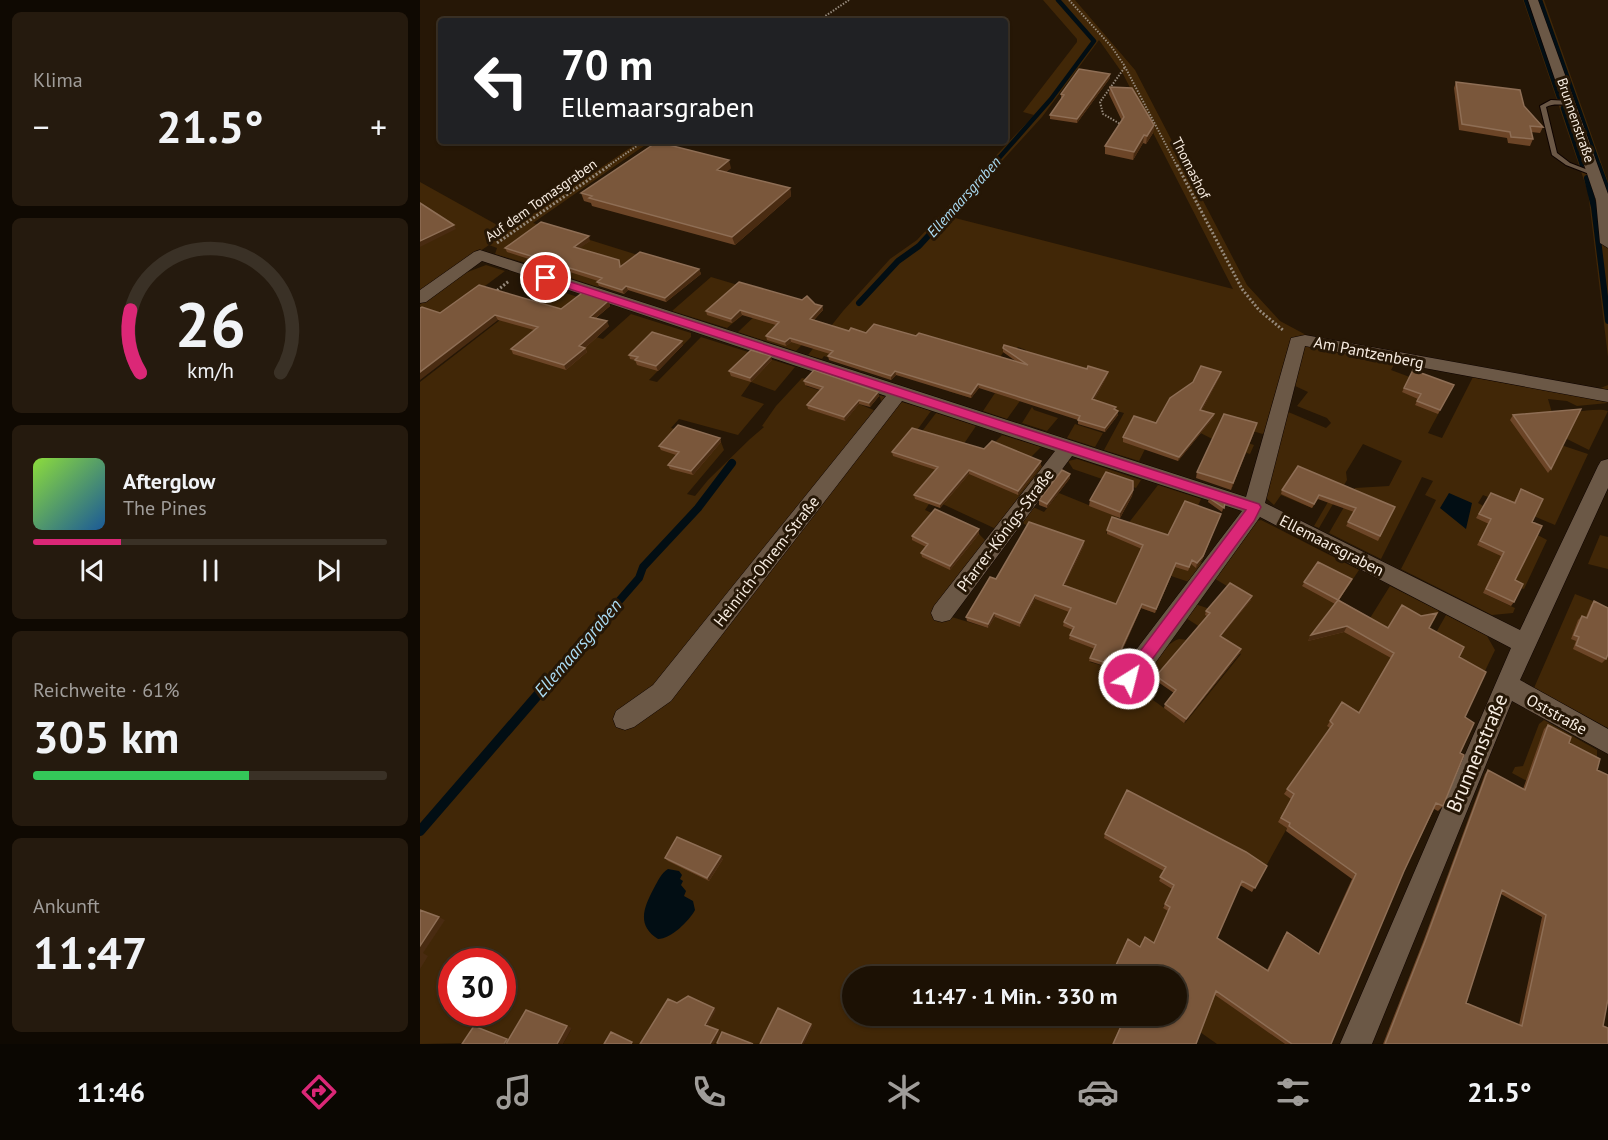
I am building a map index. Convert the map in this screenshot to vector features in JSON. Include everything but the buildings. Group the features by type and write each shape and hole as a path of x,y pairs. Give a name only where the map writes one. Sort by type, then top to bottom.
{"street":[{"name":"Brunnenstraße","path":"1533,0 1571,103 1603,200 1608,243"},
{"name":"Ellemaarsgraben","path":"480,255 898,393 1254,507 1525,644"},
{"path":"420,298 480,255"},
{"name":"Am Pantzenberg","path":"1129,679 1250,517 1297,342 1305,340 1608,396"},
{"name":"Heinrich-Ohrem-Straße","path":"625,719 662,693 898,393"},
{"name":"Pfarrer-Königs-Straße","path":"942,613 1068,447"},
{"name":"Brunnenstraße","path":"1356,1044 1506,685 1608,466"},
{"name":"Oststraße","path":"1506,685 1608,742"}],"lane":[{"path":"1571,103 1551,102 1543,106 1554,154 1568,164 1594,174"}],"path":[{"path":"822,18 849,0"},
{"name":"Thomashof","path":"1069,0 1111,46 1125,67 1242,290 1259,310 1297,342"},
{"path":"1124,126 1103,114 1100,102 1125,67"},
{"path":"1150,132 1161,134"},
{"name":"Auf dem Tomasgraben","path":"480,255 640,144"},
{"path":"486,298 524,270"}],"shaded area":[{"path":"1043,0 1075,0 1135,70 1247,285 1280,321 1308,336 1598,389 1608,385 1608,403 1577,406 1567,401 1548,399 1553,416 1589,410 1608,411 1589,450 1559,435 1555,443 1588,454 1555,525 1483,495 1478,503 1547,540 1524,589 1483,593 1515,608 1513,613 1492,615 1401,569 1436,500 1425,495 1433,481 1422,477 1381,559 1329,533 1355,488 1389,486 1402,461 1363,444 1346,472 1347,480 1319,528 1314,526 1339,483 1329,480 1312,508 1281,495 1274,505 1265,497 1286,411 1326,428 1331,423 1327,418 1297,406 1308,392 1293,385 1266,435 1246,429 1241,441 1254,445 1250,454 1193,429 1145,449 1139,461 1104,450 1124,413 1092,404 1098,392 1015,367 1026,350 1018,347 1014,353 1005,350 971,398 948,391 966,355 859,371 892,334 832,359 808,355 843,311 890,259 917,240 1034,115 1023,112 1077,39","holes":["1099,40 1123,74 1233,289 951,217 1042,117","1395,363 1473,377 1442,438 1428,433 1450,392 1391,370"]},
{"path":"1523,0 1544,0 1608,182 1608,357 1588,192"},
{"path":"636,144 647,144 533,223 583,238 523,256 544,264 539,267 495,254 497,248 489,245 420,292 420,182 508,231"},
{"path":"590,240 641,256 598,287 549,271"},
{"path":"486,265 505,271 469,298 443,325 429,310 420,307 420,304 465,273"},
{"path":"711,277 768,294 727,328 672,311"},
{"path":"550,288 581,298 596,337 603,339 631,314 691,333 691,337 649,380 657,382 701,337 795,367 775,391 751,382 741,396 764,404 738,435 679,419 671,428 721,442 724,450 687,494 695,496 708,480 764,427 762,426 776,406 802,378 811,380 806,386 824,392 809,409 845,421 859,404 876,411 882,403 879,395 931,411 915,433 937,471 929,504 925,510 979,534 986,541 932,611 988,628 995,617 1020,627 1035,599 1049,604 1084,545 1021,523 1033,507 1044,512 1059,493 1118,517 1106,533 1117,538 1158,485 1201,499 1197,508 1193,560 1207,564 1192,583 1171,576 1155,613 1121,601 1116,609 1085,610 1070,639 1096,649 1090,662 1125,673 1132,685 1185,723 1241,654 1183,616 1192,603 1210,609 1250,600 1212,577 1253,522 1261,520 1359,570 1335,606 1367,623 1390,586 1439,611 1434,621 1398,611 1388,628 1414,659 1368,699 1297,810 1264,870 1159,881 1172,889 1163,907 1168,911 1153,946 1139,951 1122,966 842,966 842,1026 1119,1026 1121,1027 1113,1044 804,1044 813,1026 763,1044 714,1044 716,1038 644,1044 563,1044 572,1028 514,1042 420,1044 420,382 500,320 508,322"},
{"path":"776,296 795,317 820,326 796,351 738,332"},
{"path":"995,393 1020,401 1007,419 983,411"},
{"path":"1032,407 1034,410 1058,418 1047,431 1022,423"},
{"path":"936,413 976,426 959,451 920,434"},
{"path":"1075,424 1103,433 1095,447 1067,438"},
{"path":"1002,435 1041,447 1028,460 992,445"},
{"path":"1077,459 1141,480 1136,488 1106,478 1105,480 1073,469 1068,461"},
{"path":"1034,462 1044,467 996,529 934,500 978,464"},
{"path":"1449,493 1472,503 1466,529 1440,508"},
{"path":"1600,535 1608,537 1608,569 1588,564"},
{"path":"1575,594 1608,607 1608,728 1534,688"},
{"path":"1446,615 1487,636 1495,650 1485,671 1458,657 1433,638"},
{"path":"1179,639 1189,640 1155,680 1153,669 1155,662 1168,645"},
{"path":"1544,720 1597,750 1597,818 1512,773 1515,767 1523,766 1539,724"},
{"path":"668,869 679,871 682,875 681,885 686,891 684,896 693,901 695,910 679,929 658,939 647,928 644,915 654,888"},
{"path":"1214,994 1285,1044 1217,1044 1200,1032"}],"waterway":[{"name":"Ellemaarsgraben","path":"992,166 1051,99 1094,41 1058,0"},
{"path":"1526,0 1559,97"},
{"path":"1540,0 1599,166"},
{"path":"1563,108 1582,165"},
{"name":"Ellemaarsgraben","path":"859,303 898,261 919,246 993,165"},
{"path":"1598,165 1608,192"},
{"path":"1587,178 1594,207 1608,321"},
{"name":"Ellemaarsgraben","path":"560,669 639,578 643,567 698,508 732,463"},
{"name":"Ellemaarsgraben","path":"420,831 561,668"}],"route":[{"path":"546,278 1254,507 1250,517 1129,679"}]}
